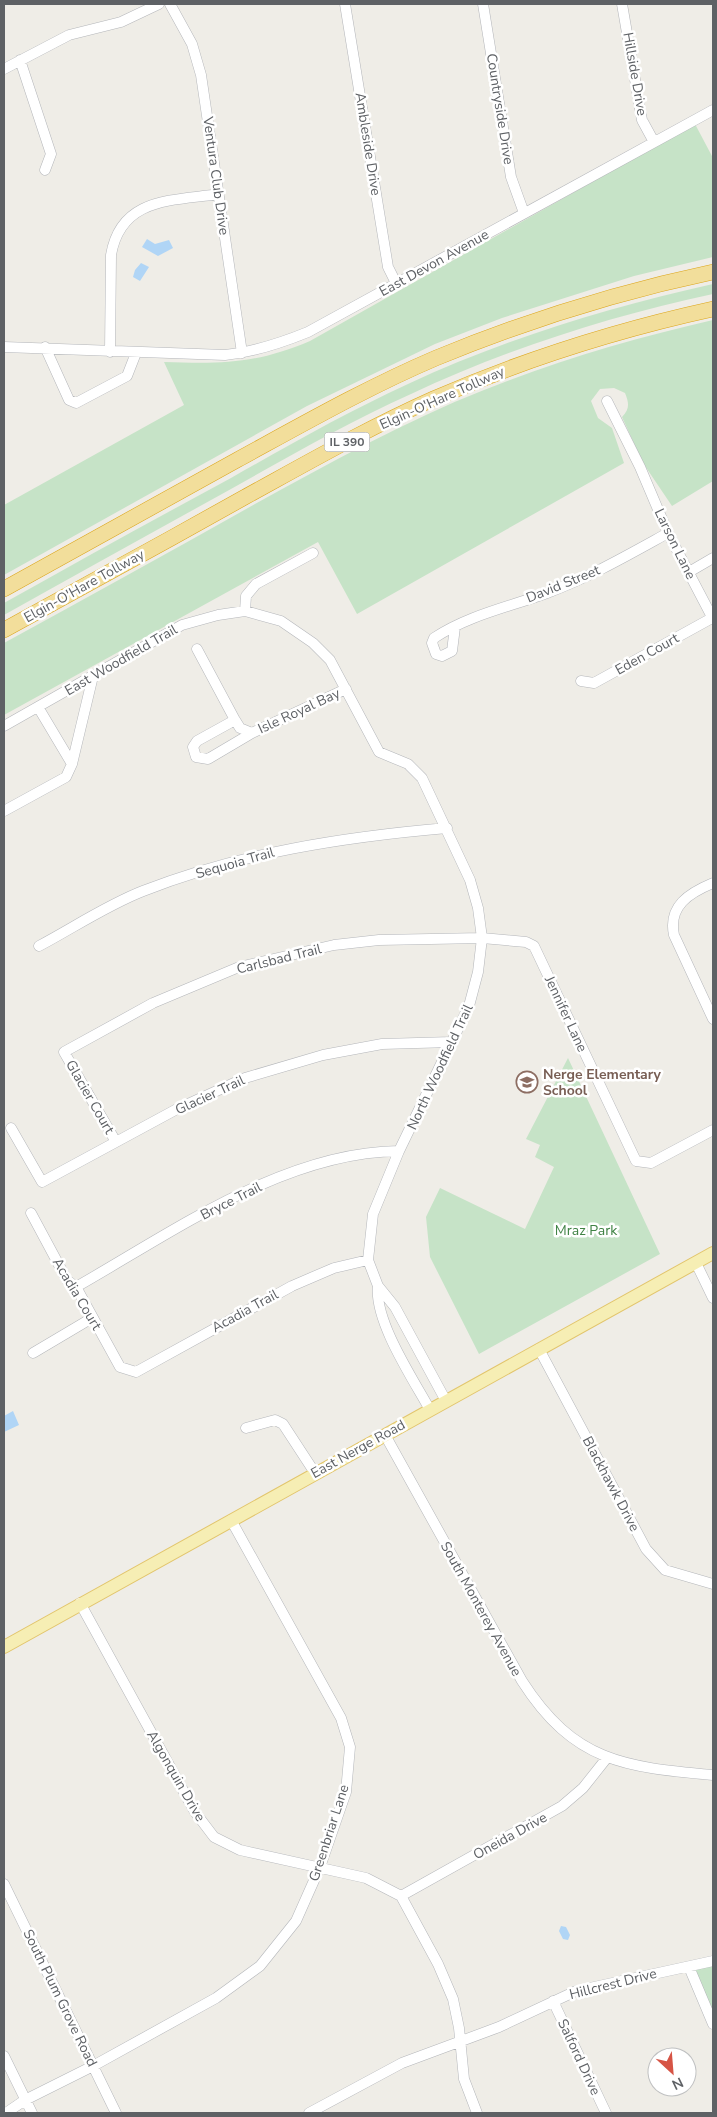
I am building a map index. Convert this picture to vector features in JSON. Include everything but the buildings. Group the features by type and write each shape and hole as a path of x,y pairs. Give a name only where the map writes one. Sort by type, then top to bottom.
{"highway":[{"name":"IL 390","path":"4,589 309,421 426,363 544,317 634,290 713,272"},
{"name":"Elgin-O'Hare Tollway","path":"4,630 355,437 426,403 505,370 576,345 623,331 713,309"}],"main road":[{"name":"East Nerge Road","path":"4,1646 713,1253"}],"street":[{"path":"4,69 69,34 122,22 160,4"},
{"name":"Ventura Club Drive","path":"170,4 192,44 199,64 242,353"},
{"name":"Ambleside Drive","path":"344,4 388,267 396,283"},
{"name":"Countryside Drive","path":"483,4 511,177 524,213"},
{"name":"Hillside Drive","path":"622,4 642,120 654,142"},
{"path":"20,60 51,154 45,170"},
{"name":"East Devon Avenue","path":"4,347 45,347 110,352 201,355 242,353 284,342 308,332 713,110"},
{"path":"110,352 111,255 114,240 122,225 139,210 155,204 219,194"},
{"path":"45,347 69,400 76,403 127,376 136,353"},
{"name":"Larson Lane","path":"607,401 640,466 668,533 713,619"},
{"name":"David Street","path":"455,627 501,606 545,594 588,577 668,533"},
{"path":"245,611 246,596 256,584 313,554"},
{"path":"689,572 713,558"},
{"name":"East Woodfield Trail","path":"4,726 182,625 218,615 245,611"},
{"name":"North Woodfield Trail","path":"245,611 281,621 313,642 330,660 376,749 383,755 408,764 419,773 447,828 470,880 478,908 482,938 474,991 462,1024 399,1151 373,1214 368,1260 378,1286 395,1307 446,1401"},
{"name":"Eden Court","path":"581,681 594,683 713,619"},
{"name":"Isle Royal Bay","path":"197,649 240,728 252,734"},
{"path":"4,811 66,777 72,764 93,676"},
{"name":"Isle Royal Bay","path":"235,720 197,741 193,747 196,758 208,759 252,734 346,689"},
{"path":"38,706 72,764"},
{"name":"Sequoia Trail","path":"39,946 142,891 243,858 370,834 447,828"},
{"path":"713,883 690,895 678,906 673,915 672,924 674,935 713,1019"},
{"name":"Carlsbad Trail","path":"64,1052 153,1003 239,967 343,944 379,940 482,938"},
{"name":"Jennifer Lane","path":"482,938 526,942 534,946 636,1161 651,1163 713,1130"},
{"name":"Glacier Trail","path":"11,1128 42,1182 223,1086 283,1065 323,1054 382,1044 452,1042"},
{"name":"Glacier Court","path":"64,1052 116,1142"},
{"name":"Bryce Trail","path":"76,1287 262,1184 305,1168 345,1157 380,1151 399,1151"},
{"name":"Acadia Court","path":"30,1213 67,1280 76,1287 120,1368 127,1371"},
{"name":"Acadia Trail","path":"127,1371 136,1372 292,1286 334,1268 368,1260"},
{"path":"696,1263 713,1298"},
{"name":"North Woodfield Trail","path":"378,1286 377,1295 391,1337 430,1410"},
{"path":"33,1353 92,1318"},
{"name":"Blackhawk Drive","path":"539,1349 646,1549 665,1570 713,1584"},
{"path":"246,1428 275,1420 283,1424 315,1473"},
{"name":"South Monterey Avenue","path":"385,1434 522,1681 538,1706 569,1736 606,1758 649,1770 713,1776"},
{"name":"Greenbriar Lane","path":"6,2113 25,2100 93,2066 216,1998 260,1966 296,1921 320,1867 346,1792 350,1747 341,1718 231,1520"},
{"name":"Algonquin Drive","path":"80,1603 195,1812 214,1837 240,1850 366,1878 401,1896"},
{"name":"Oneida Drive","path":"401,1896 562,1806 583,1788 606,1758"},
{"name":"South Plum Grove Road","path":"4,1884 116,2113"},
{"path":"401,1896 438,1964 453,2000 464,2079 477,2113"},
{"name":"Hillcrest Drive","path":"309,2113 402,2063 499,2027 553,2001 588,1987 713,1961"},
{"path":"689,1967 713,2024"},
{"name":"Salford Drive","path":"553,2001 606,2113"},
{"path":"4,2056 32,2113"}],"green space":[{"path":"695,124 713,158 713,257 634,276 502,318 435,344 307,406 4,575 4,505 184,405 164,362 203,363 238,361 291,349 310,341"},
{"path":"713,284 713,294 597,323 559,335 484,362 388,405 298,452 4,615 4,603 318,429 408,384 482,353 558,326 635,303"},
{"path":"713,320 713,481 672,506 643,463 622,417 628,406 625,393 614,388 600,389 591,401 598,418 612,428 624,463 357,614 318,542 4,715 4,643 311,473 425,415 512,379 569,359 655,334"},
{"name":"Mraz Park","path":"568,1058 660,1254 479,1354 430,1257 426,1217 440,1188 525,1229 554,1167 535,1157 540,1145 526,1139"},
{"path":"713,1964 713,2015 695,1971 702,1966"}],"water":[{"path":"147,239 155,244 169,240 173,248 158,256 142,247"},
{"path":"141,263 149,267 140,281 133,277 135,270"},
{"path":"13,1411 19,1425 4,1432 4,1416"},
{"path":"561,1926 566,1927 570,1935 568,1940 563,1939 559,1931"}],"place":[{"name":"Nerge Elementary School","path":"527,1082"}]}
